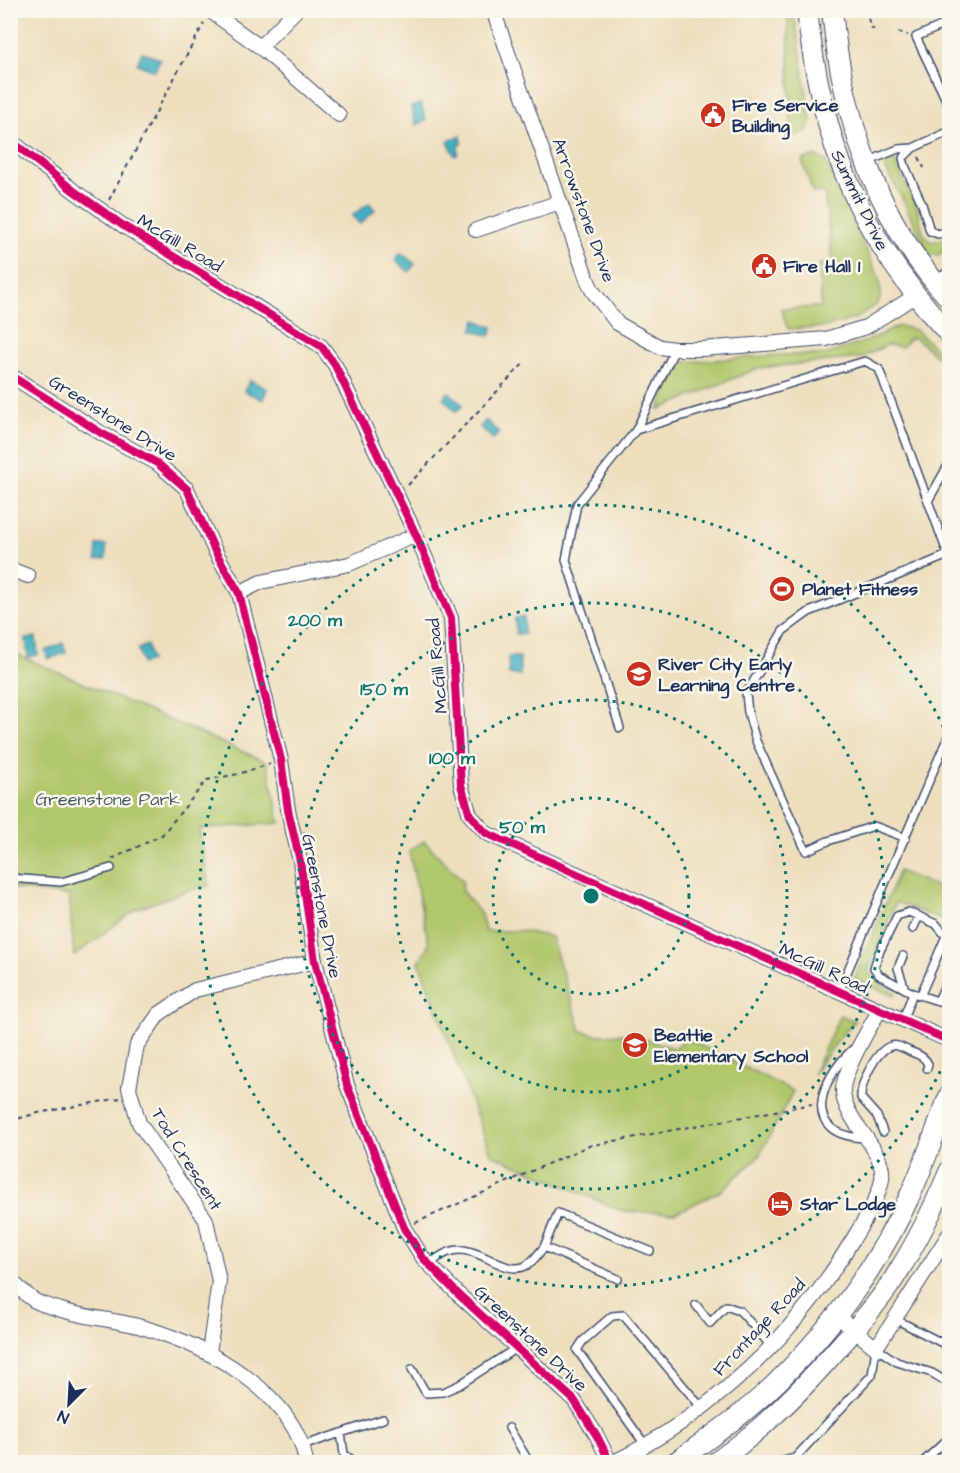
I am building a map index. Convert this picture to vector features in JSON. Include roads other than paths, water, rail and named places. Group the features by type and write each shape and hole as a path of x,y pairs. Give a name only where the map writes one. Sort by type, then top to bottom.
{"main road":[{"name":"Summit Drive","path":"807,10 819,92 840,164 867,224 899,275 950,335"},
{"name":"Summit Drive","path":"832,10 844,93 866,163 903,237 942,276 950,299"},
{"path":"915,296 942,276"},
{"path":"676,1462 726,1426 785,1375 836,1315 856,1288 912,1192 950,1094"},
{"path":"716,1462 739,1446 801,1392 854,1331 903,1265 918,1239 950,1170"}],"street":[{"path":"260,47 296,10"},
{"name":"Arrowstone Drive","path":"493,10 592,290 618,323 660,348 702,349 826,339 866,327 915,296"},
{"path":"206,17 260,47 339,116"},
{"name":"McGill Road","path":"10,140 74,191 125,227 321,346 335,365 416,535 452,618 461,785 470,815 486,833 950,1041"},
{"path":"476,230 560,202"},
{"name":"Greenstone Drive","path":"10,375 101,433 157,463 187,489 215,551 239,592 281,760 288,810 300,861 315,961 347,1085 404,1228 429,1264 458,1294 574,1400 612,1462"},
{"path":"239,592 261,582 350,564 416,535"},
{"path":"10,569 28,576"},
{"name":"Tod Crescent","path":"209,1353 219,1281 206,1220 139,1123 129,1088 137,1045 159,1014 195,990 315,961"},
{"name":"Frontage Road","path":"612,1462 646,1446 702,1408 741,1375 804,1311 856,1234 878,1191 882,1179 882,1166 846,1105 843,1094 844,1082 862,1041 879,1011"},
{"path":"836,1315 876,1348 950,1233"},
{"path":"10,1280 32,1300 76,1316 145,1328 209,1353 247,1377 274,1403 288,1419 302,1446 306,1462"}],"lane":[{"path":"950,22 916,37 950,108"},
{"path":"950,131 913,148 903,158 922,204 927,226 934,233 950,231"},
{"path":"866,163 898,149 913,148"},
{"path":"620,728 566,560 577,504 636,430 675,349"},
{"path":"636,430 865,361 879,369 949,558 809,612 783,631 746,694 756,741 806,851 874,826 906,838"},
{"path":"928,501 950,462"},
{"path":"839,991 950,732"},
{"path":"10,878 61,882 111,868"},
{"path":"902,1021 917,994 948,937 936,924 919,916 909,912 897,916 874,968 879,975 905,989 917,994 938,1001 950,974"},
{"path":"913,929 919,916"},
{"path":"903,956 898,968 905,989"},
{"path":"862,1041 833,1071 825,1086 821,1102 824,1118 835,1131 845,1136 866,1138"},
{"path":"883,1132 877,1116 861,1098 862,1087 875,1058 888,1047 898,1046 924,1058 928,1064 927,1068"},
{"path":"429,1264 450,1251 471,1251 508,1266 522,1268 533,1260 544,1247 558,1213 650,1251"},
{"path":"544,1247 618,1279"},
{"path":"696,1305 710,1323 726,1306 740,1311 771,1346"},
{"path":"646,1446 577,1350 583,1341 612,1316 623,1315 702,1408"},
{"path":"895,1319 950,1347"},
{"path":"412,1369 426,1393 443,1392 459,1386 518,1347"},
{"path":"780,1462 796,1460 872,1375 876,1348 897,1362 932,1373 950,1384"},
{"path":"302,1446 383,1419"},
{"path":"509,1428 529,1462"},
{"path":"341,1433 344,1454 355,1462"},
{"path":"923,1462 950,1437"},
{"path":"10,1458 14,1462"}],"water":[{"path":"142,52 160,59 155,71 137,64"},
{"path":"421,104 426,121 416,125 411,107"},
{"path":"461,135 462,142 455,156 448,141"},
{"path":"369,203 375,210 360,224 352,216"},
{"path":"401,253 415,264 409,272 395,260"},
{"path":"476,320 493,327 490,336 472,330"},
{"path":"250,380 267,389 263,400 244,391"},
{"path":"449,392 463,405 456,412 443,398"},
{"path":"486,420 499,433 493,439 480,427"},
{"path":"97,545 106,545 106,559 96,560"},
{"path":"524,617 524,634 516,634 515,618"},
{"path":"36,637 38,655 28,657 26,639"},
{"path":"63,643 66,653 48,659 45,651"},
{"path":"147,645 151,661 142,664 138,649"},
{"path":"508,657 520,657 520,675 509,675"}],"place":[{"name":"Fire Service Building","path":"713,115"},
{"name":"Fire Hall 1","path":"764,266"},
{"name":"Planet Fitness","path":"782,589"},
{"name":"River City Early Learning Centre","path":"639,674"},
{"name":"Beattie Elementary School","path":"635,1045"},
{"name":"Star Lodge","path":"780,1204"}],"park label":[{"name":"Greenstone Park","path":"108,799"}]}
